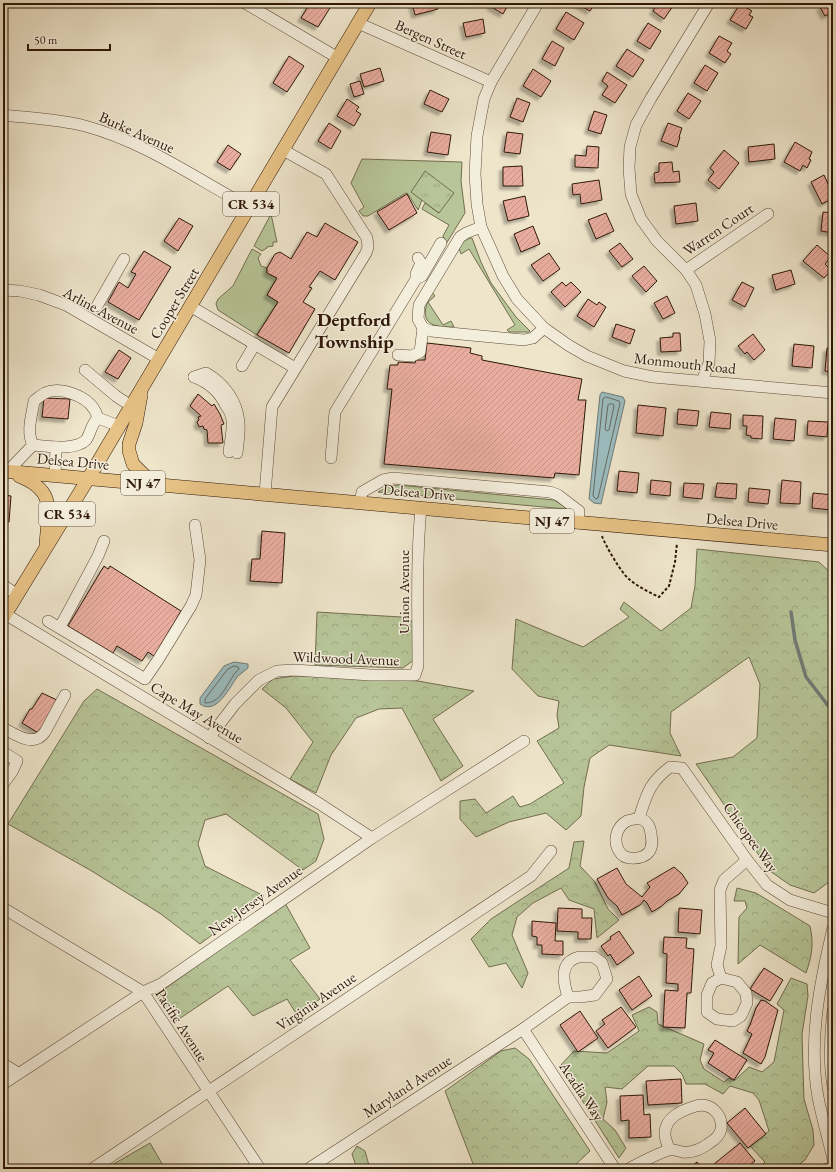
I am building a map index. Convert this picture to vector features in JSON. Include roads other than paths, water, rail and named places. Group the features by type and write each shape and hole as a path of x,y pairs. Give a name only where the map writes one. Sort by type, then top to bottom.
{"main road":[{"name":"Cooper Street","path":"4,616 143,386 370,3"},
{"path":"143,386 136,423 129,444 129,451 133,464 154,484"},
{"path":"5,471 32,481 42,490 47,499 49,511 45,549"},
{"name":"Delsea Drive","path":"5,471 833,546"}],"street":[{"path":"245,3 276,23 338,58"},
{"name":"Monmouth Road","path":"538,3 491,82 484,99 477,136 475,174 477,204 481,227 503,276 517,299 544,328 568,345 587,356 624,371 653,377 833,393"},
{"path":"702,381 709,364 710,341 705,314 696,285 686,270 657,241 641,219 631,194 629,168 630,147 636,125 709,3"},
{"name":"Bergen Street","path":"358,23 491,82"},
{"name":"Burke Avenue","path":"3,115 74,123 86,126 159,155 249,207"},
{"path":"264,494 272,407 366,253 368,242 367,238 326,174 283,150"},
{"name":"Warren Court","path":"686,270 768,214"},
{"path":"481,227 460,237 433,279 419,305 418,320 423,328 431,331 524,340 533,338 544,328"},
{"path":"416,279 422,276 441,243"},
{"path":"331,458 335,412 416,279 416,274 421,263 418,258"},
{"path":"97,306 124,259"},
{"name":"Arline Avenue","path":"3,290 20,291 39,295 66,305 159,359"},
{"path":"190,306 295,368"},
{"path":"398,355 412,356 420,352 423,328"},
{"path":"242,366 255,344"},
{"path":"85,370 116,396 131,406"},
{"path":"192,381 206,390 220,406 231,434 233,453 240,423 236,409 223,386 206,373 194,377 207,382 216,389 222,398 232,418 231,434"},
{"path":"33,445 30,440 30,430 34,401 45,393 53,391 64,391 87,401 94,409 98,418 119,426"},
{"path":"5,471 33,445 66,447 77,445 86,440 94,421 98,418"},
{"path":"55,476 56,447"},
{"path":"360,503 362,492 383,480 393,478 550,492 558,495 579,511 578,523"},
{"name":"Union Avenue","path":"415,675 418,666 417,579 421,508"},
{"path":"48,621 145,679 158,660 196,595 200,560 195,525"},
{"path":"60,627 98,556 104,541"},
{"path":"3,585 17,595"},
{"name":"Cape May Avenue","path":"4,616 210,738 372,838"},
{"name":"Wildwood Avenue","path":"210,738 235,704 259,680 277,671 294,670 371,675 415,675"},
{"path":"3,728 24,739 38,739 44,732 65,695"},
{"name":"New Jersey Avenue","path":"3,1084 143,992 160,984 372,838 524,741"},
{"path":"3,752 17,761 12,772 4,782"},
{"name":"Chicopee Way","path":"639,818 649,790 658,776 670,767 682,768 747,860 767,885 790,900 833,913"},
{"name":"Virginia Avenue","path":"92,1169 531,876 551,851"},
{"path":"721,978 717,965 721,946 720,890 724,880 747,860"},
{"name":"Pacific Avenue","path":"3,908 143,992 207,1091 260,1169"},
{"path":"833,928 820,987 815,1059 818,1095 833,1159"},
{"path":"594,957 602,963 607,979 595,994 580,997 568,997 563,982 566,964 572,958 594,957"},
{"name":"Maryland Avenue","path":"308,1169 523,1029 568,997"},
{"path":"833,1018 831,1076 833,1087"},
{"name":"Acadia Way","path":"523,1029 616,1169"},
{"path":"3,1064 18,1073"},
{"path":"628,1169 669,1149 684,1152 698,1151 718,1136 721,1128 719,1117 713,1108 701,1104 685,1109 672,1117 665,1134 669,1149"},
{"path":"827,1169 833,1167"}],"water":[{"path":"602,392 623,397 625,401 601,504 594,503 589,499 600,395"},
{"path":"234,662 248,664 248,668 238,676 217,703 206,707 200,704 200,698 224,666"}],"waterway":[{"path":"791,612 795,640 806,677 833,712"}],"district":[{"name":"Deptford Township","path":"354,330"}]}
